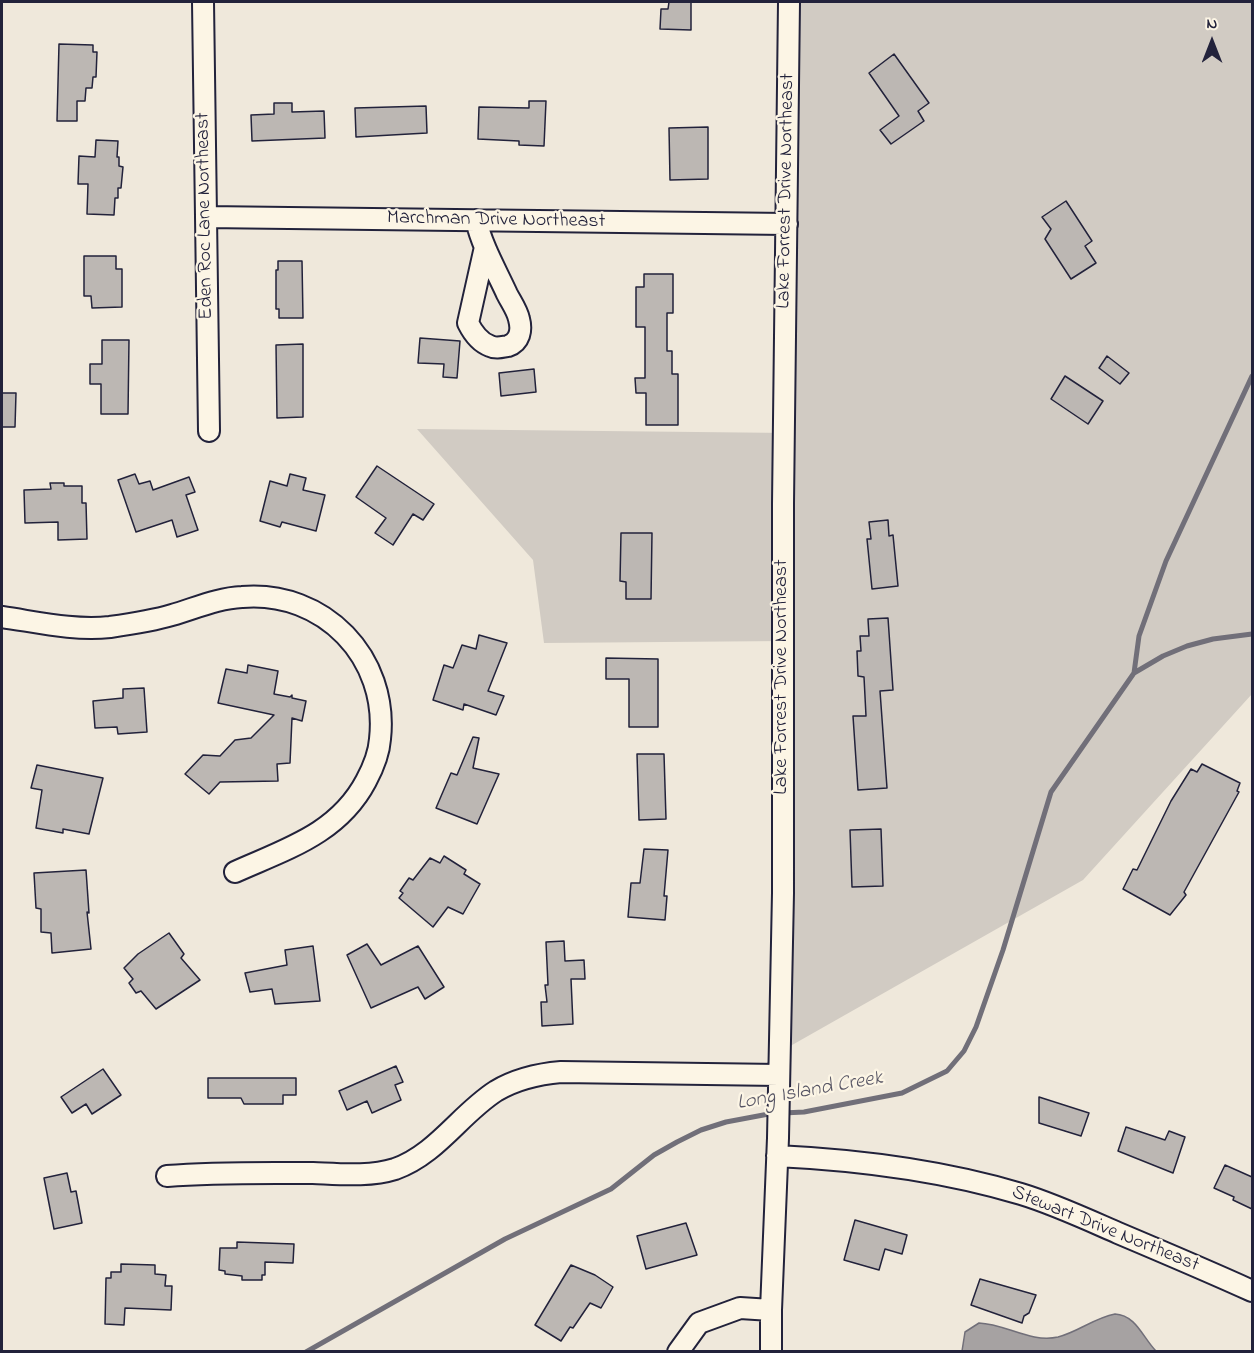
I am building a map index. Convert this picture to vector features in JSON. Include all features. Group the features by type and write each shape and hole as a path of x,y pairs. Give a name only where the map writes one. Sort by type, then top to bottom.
{"street":[{"name":"Eden Roc Lane Northeast","path":"203,2 209,431"},
{"name":"Lake Forrest Drive Northeast","path":"771,1352 783,892 783,503 789,2"},
{"name":"Marchman Drive Northeast","path":"206,217 787,224"},
{"path":"476,220 479,237 485,247"},
{"path":"2,617 71,627 106,627 137,623 214,601 243,596 268,597 287,601 309,610 342,630 367,663 376,682 381,702 380,742 374,765 357,797 344,813 306,840 235,872"},
{"path":"166,1176 207,1173 365,1174 392,1170 426,1153 497,1091 520,1080 542,1074 561,1072 779,1075"},
{"name":"Stewart Drive Northeast","path":"778,1147 837,1159 896,1166 961,1178 1021,1194 1063,1209 1252,1291"},
{"path":"678,1352 699,1323 740,1308 771,1311"}],"shaded area":[{"path":"796,2 1252,2 1252,694 1083,880 778,1053 785,641 544,643 533,560 417,429 789,433"},
{"path":"1115,1314 1122,1315 1134,1323 1156,1351 962,1351 965,1332 979,1323 1048,1338 1065,1335"}],"building":[{"path":"669,2 691,2 691,30 660,29 661,9 668,9"},
{"path":"59,44 93,45 93,52 97,52 96,77 93,77 92,88 86,88 85,101 77,101 77,121 57,121"},
{"path":"894,54 929,103 918,111 924,121 891,144 880,130 899,116 869,73"},
{"path":"529,101 546,101 544,146 519,145 519,141 478,139 479,107 529,108"},
{"path":"274,103 292,103 292,112 324,111 325,138 252,141 251,115 274,114"},
{"path":"426,106 427,133 356,137 355,108"},
{"path":"708,127 708,179 670,180 669,128"},
{"path":"96,140 118,141 117,157 119,157 119,166 123,167 121,188 118,188 118,198 115,198 114,215 87,214 88,184 78,184 79,156 95,157"},
{"path":"1066,201 1092,241 1085,246 1096,263 1071,279 1045,239 1051,229 1042,217"},
{"path":"84,256 116,256 116,269 122,269 122,307 92,308 91,296 84,296"},
{"path":"278,261 302,261 303,318 279,318 279,309 276,309"},
{"path":"644,274 673,274 673,313 667,313 667,351 672,351 672,374 678,374 678,425 646,425 646,393 636,393 635,378 645,378 645,327 636,327 636,287 644,287"},
{"path":"420,338 460,341 457,378 443,377 444,364 418,363"},
{"path":"102,340 129,340 128,414 101,414 101,384 90,384 90,364 102,364"},
{"path":"303,344 303,417 277,418 276,345"},
{"path":"1107,356 1129,373 1120,384 1099,368"},
{"path":"534,369 536,392 501,396 499,373"},
{"path":"1065,376 1103,401 1088,424 1051,399"},
{"path":"2,393 16,393 15,427 2,427"},
{"path":"377,466 434,504 423,520 413,514 393,545 375,533 386,518 356,497"},
{"path":"135,474 139,484 150,481 153,490 189,477 195,492 186,495 198,530 177,537 172,520 136,532 118,480"},
{"path":"290,474 306,478 303,490 325,495 316,531 282,522 280,527 260,521 270,481 287,486"},
{"path":"50,483 82,486 82,503 86,503 87,539 58,540 58,522 25,523 24,490 51,489"},
{"path":"888,520 889,536 893,535 898,586 872,589 867,539 871,539 869,522"},
{"path":"621,533 652,533 651,599 626,599 626,582 620,581"},
{"path":"888,618 893,690 880,691 887,788 858,790 853,716 866,716 864,677 858,676 857,651 861,651 860,636 869,636 868,619"},
{"path":"479,635 507,643 488,691 504,696 496,715 464,704 463,710 433,700 444,665 453,668 462,645 476,649"},
{"path":"606,658 658,659 658,727 629,727 629,679 606,679"},
{"path":"248,665 278,671 274,694 290,697 292,695 292,698 306,701 302,721 292,718 290,763 277,764 278,781 220,782 209,794 185,774 203,755 220,756 235,740 251,738 274,715 218,703 226,669 247,673"},
{"path":"144,688 147,732 118,734 117,727 95,728 93,701 123,698 123,689"},
{"path":"473,737 479,738 473,768 499,774 477,824 436,808 451,773 457,775"},
{"path":"637,754 664,754 666,819 639,820"},
{"path":"1202,764 1240,783 1237,791 1239,792 1184,892 1186,895 1170,915 1123,889 1133,869 1137,870 1171,801 1191,769 1197,772"},
{"path":"37,765 103,778 89,834 63,829 63,833 36,828 42,790 31,788"},
{"path":"881,829 883,886 852,887 850,830"},
{"path":"644,849 668,850 664,896 667,896 665,920 628,917 631,883 640,883"},
{"path":"444,856 466,870 464,874 480,884 463,914 448,907 433,927 399,898 403,893 400,891 409,878 413,880 430,858 440,863"},
{"path":"86,870 91,949 52,953 51,933 41,932 41,909 36,908 34,873"},
{"path":"169,933 184,954 181,958 200,980 156,1009 141,991 136,993 129,983 133,979 124,968 138,954"},
{"path":"564,941 565,961 584,960 585,979 571,979 573,1024 542,1026 541,1002 547,1002 545,985 548,985 546,942"},
{"path":"367,944 381,965 418,946 444,987 425,999 418,987 371,1008 347,955"},
{"path":"313,946 320,1001 275,1004 272,989 250,992 245,973 287,965 285,950"},
{"path":"396,1066 403,1082 395,1085 401,1100 372,1113 367,1101 347,1110 339,1091"},
{"path":"103,1069 121,1095 92,1114 86,1104 72,1113 61,1097"},
{"path":"208,1078 296,1078 296,1095 283,1095 283,1104 244,1104 241,1098 208,1098"},
{"path":"1039,1097 1089,1113 1081,1136 1039,1123"},
{"path":"1126,1127 1165,1140 1169,1131 1185,1137 1173,1173 1118,1151"},
{"path":"1225,1165 1252,1177 1252,1209 1214,1188"},
{"path":"67,1173 71,1192 76,1191 82,1223 54,1229 44,1178"},
{"path":"855,1220 907,1235 902,1254 885,1249 879,1270 844,1260"},
{"path":"686,1223 697,1255 646,1269 637,1236"},
{"path":"237,1242 294,1244 293,1263 265,1262 265,1275 262,1275 262,1280 242,1280 242,1276 225,1274 225,1271 219,1270 220,1248 237,1248"},
{"path":"121,1264 155,1265 155,1274 166,1275 165,1286 172,1286 171,1310 125,1308 124,1325 105,1324 106,1278 111,1278 111,1272 121,1272"},
{"path":"571,1265 595,1275 613,1287 601,1308 590,1303 561,1341 535,1325"},
{"path":"980,1279 1036,1295 1022,1323 971,1305"}],"waterway":[{"path":"1134,673 1139,636 1166,561 1252,376"},
{"name":"Long Island Creek","path":"783,1113 804,1112 902,1093 947,1071 964,1051 976,1027 1003,950 1051,792 1134,673 1163,656 1187,646 1213,639 1252,634"},
{"name":"Long Island Creek","path":"306,1352 505,1239 611,1189 654,1155 677,1142 701,1130 726,1122 774,1113"}]}
